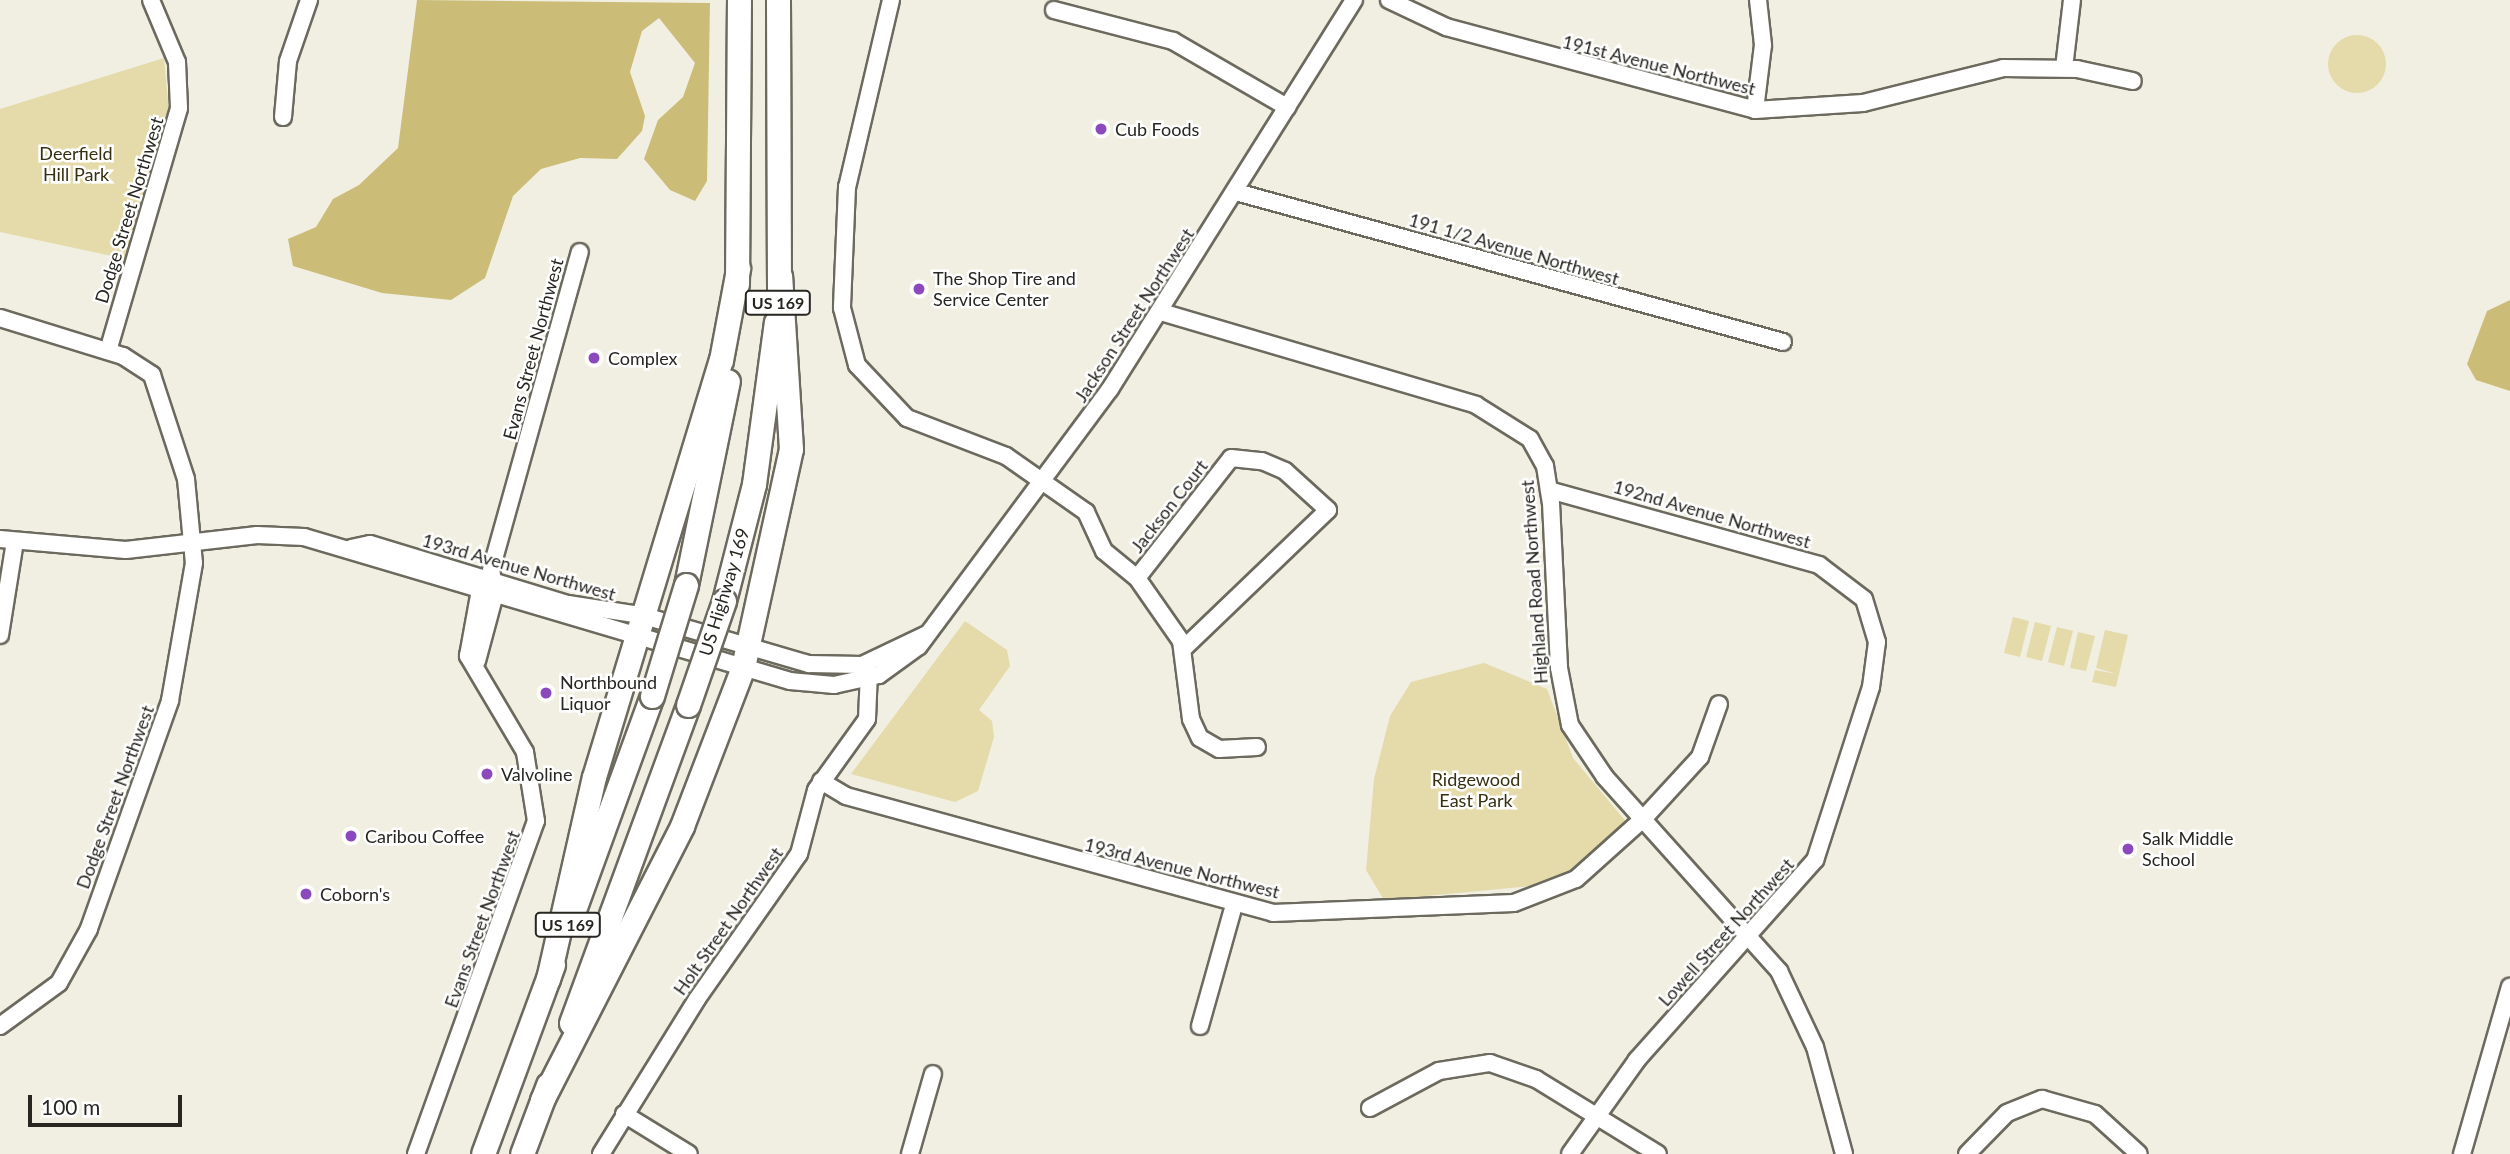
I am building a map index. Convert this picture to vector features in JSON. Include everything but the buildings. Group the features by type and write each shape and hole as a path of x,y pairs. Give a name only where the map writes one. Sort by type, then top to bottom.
{"highway":[{"name":"US 169","path":"483,1154 652,696 685,585 720,430 738,269 738,0"},
{"name":"US Highway 169","path":"522,1154 724,601 762,439 780,276 778,0"},
{"path":"548,979 574,853 638,625 721,360 738,269"},
{"path":"542,1100 677,837 746,657 791,449 780,276"}],"street":[{"name":"Dodge Street Northwest","path":"108,351 179,108 177,62 150,0"},
{"path":"283,117 288,61 309,0"},
{"path":"891,0 849,166 842,286 850,347 879,395 906,418 993,450 1086,512 1104,551 1137,578 1184,648 1191,719 1200,738 1219,748 1257,747"},
{"name":"Jackson Street Northwest","path":"717,637 746,657 821,685 906,660 1037,477 1161,312 1354,0"},
{"name":"191st Avenue Northwest","path":"1389,0 1458,31 1755,110 1825,110 1982,71 2064,68 2133,82"},
{"path":"1755,110 1763,44 1758,0"},
{"path":"2064,68 2072,0"},
{"path":"1054,10 1180,44 1287,107"},
{"name":"191 1/2 Avenue Northwest","path":"1236,192 1783,342"},
{"name":"Evans Street Northwest","path":"416,1154 536,821 525,752 477,661 488,587 580,252"},
{"name":"Highland Road Northwest","path":"1161,312 1492,412 1530,439 1549,490 1564,707 1591,759 1752,935 1807,1027 1844,1154"},
{"path":"0,318 108,351 144,367 159,385 186,479 194,543"},
{"name":"Jackson Court","path":"1137,578 1231,458 1262,461 1284,471 1328,510 1184,648"},
{"name":"192nd Avenue Northwest","path":"1549,490 1804,559 1857,591"},
{"name":"193rd Avenue Northwest","path":"8,540 88,550 194,543 273,534 351,548 370,544 488,587 612,615 710,657"},
{"path":"0,635 8,540"},
{"name":"Dodge Street Northwest","path":"0,1026 59,983 89,929 170,701 194,543"},
{"name":"Lowell Street Northwest","path":"1570,1154 1594,1116 1815,859 1848,768 1877,656 1872,614 1857,591"},
{"name":"193rd Avenue Northwest","path":"638,625 717,637"},
{"name":"Jackson Street Northwest","path":"710,657 746,657"},
{"name":"Holt Street Northwest","path":"601,1154 624,1114 799,854 821,781 867,719 869,671"},
{"name":"193rd Avenue Northwest","path":"821,781 846,796 1234,905 1309,915 1531,900 1576,879 1644,818 1700,757 1719,704"},
{"path":"1200,1026 1234,905"},
{"path":"2462,1154 2510,987"},
{"path":"1370,1108 1440,1071 1490,1063 1536,1079 1658,1154"},
{"path":"911,1154 933,1074"},
{"path":"1967,1154 2007,1113 2042,1099 2095,1114 2140,1154"},
{"path":"624,1114 689,1154"}],"green space":[{"path":"2357,35 2373,40 2381,48 2386,64 2381,80 2373,88 2357,93 2341,88 2333,80 2328,64 2333,48 2341,40"},
{"name":"Deerfield Hill Park","path":"164,58 169,112 126,259 0,232 0,109"},
{"path":"2013,617 2029,621 2020,657 2004,653"},
{"path":"965,621 1007,650 1010,666 979,710 992,721 994,737 978,791 955,802 851,774"},
{"path":"2035,622 2051,626 2042,661 2026,657"},
{"path":"2057,627 2073,631 2064,666 2048,662"},
{"path":"2105,630 2128,635 2116,687 2092,682 2095,670 2117,674 2096,668"},
{"path":"2078,632 2095,636 2086,671 2070,668"},
{"name":"Ridgewood East Park","path":"1484,663 1547,689 1573,758 1628,824 1567,875 1532,886 1384,900 1366,870 1374,779 1390,716 1411,682"}],"shaded area":[{"path":"417,0 710,3 707,181 695,201 670,190 644,159 658,120 683,97 695,63 659,18 642,31 630,72 645,116 642,131 617,159 580,158 541,169 513,196 485,278 451,300 382,293 293,266 288,239 316,227 333,199 359,185 398,148"},
{"path":"2510,300 2510,391 2476,380 2467,364 2487,311"}],"place":[{"name":"Cub Foods","path":"1101,129"},
{"name":"The Shop Tire and Service Center","path":"919,289"},
{"name":"Complex","path":"594,358"},
{"name":"Northbound Liquor","path":"546,693"},
{"name":"Valvoline","path":"487,774"},
{"name":"Caribou Coffee","path":"351,836"},
{"name":"Salk Middle School","path":"2128,849"},
{"name":"Coborn's","path":"306,894"}]}
